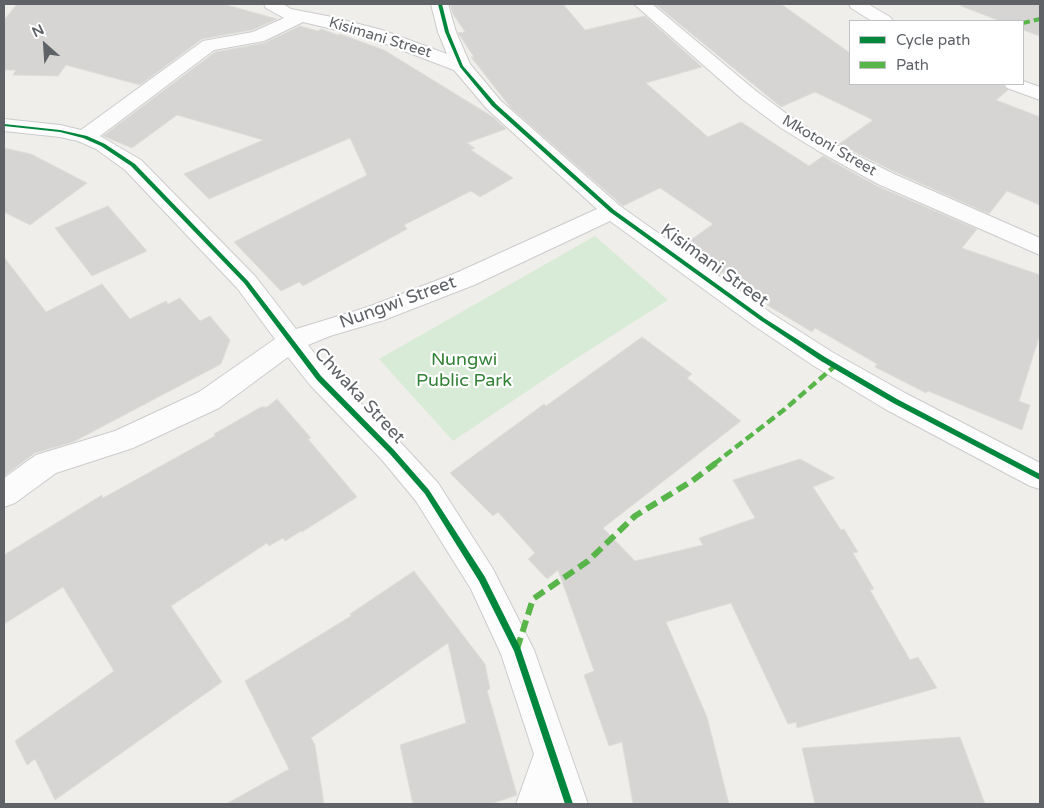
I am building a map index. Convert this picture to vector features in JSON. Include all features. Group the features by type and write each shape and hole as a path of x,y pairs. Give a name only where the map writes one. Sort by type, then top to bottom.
{"street":[{"name":"Kisimani Street","path":"272,4 286,14 332,22 376,34 461,66"},
{"name":"Kisimani Street","path":"440,4 446,32 461,66 494,105 612,211 762,319 822,359 895,401 1040,477"},
{"name":"Mkotoni Street","path":"642,4 749,95 788,124 827,148 886,179 1040,247"},
{"path":"857,4 882,20"},
{"path":"85,137 209,45 258,37 299,17"},
{"path":"1017,85 1040,94"},
{"name":"Chwaka Street","path":"4,125 60,131 85,137 103,145 133,165 246,282 319,378 392,452 427,492 482,580 516,650 569,804"},
{"name":"Nungwi Street","path":"4,494 46,464 123,440 209,400 290,342 322,329 375,314 465,279 612,211"},
{"path":"535,804 552,754"}],"green space":[{"name":"Nungwi Public Park","path":"595,236 668,300 569,363 453,441 379,359"}],"building":[{"path":"17,4 223,4 277,19 252,30 202,39 140,85 66,65 58,76 13,75 16,70 4,70 4,20"},
{"path":"450,4 563,4 585,30 645,16 702,67 646,83 708,137 741,122 809,166 823,156 877,186 977,229 962,248 1040,275 1040,334 1019,401 1030,405 1022,430 928,391 926,393 875,367 877,364 815,328 812,332 767,305 770,303 723,272 720,274 681,247 713,224 660,188 623,206 511,108 471,57 474,57 458,33 465,32 453,14"},
{"path":"655,4 781,4 849,52 849,85 1003,85 1008,90 996,100 1040,117 1040,205 1007,191 989,214 895,172 839,144 873,120 815,92 781,107"},
{"path":"961,4 1040,4 1040,36 1024,30 1024,20 997,20 961,6"},
{"path":"300,26 340,34 384,50 493,117 506,129 467,143 475,148 471,150 513,178 480,197 471,191 404,225 407,229 303,286 299,282 281,291 234,242 367,175 350,138 209,199 184,174 263,140 177,115 132,148 103,136 215,52 264,43"},
{"path":"4,148 31,154 87,183 30,225 4,212"},
{"path":"108,206 147,251 92,276 55,228"},
{"path":"4,257 46,312 102,284 130,319 166,301 168,304 180,298 200,321 210,316 230,340 221,364 73,442 35,453 4,476"},
{"path":"642,337 692,374 687,378 741,421 603,528 635,561 703,545 699,538 755,518 733,480 800,459 835,478 813,487 841,530 844,529 858,552 853,553 874,589 870,590 910,660 918,657 937,688 797,728 796,722 788,724 731,603 666,622 707,717 729,804 633,804 622,742 609,746 584,675 594,671 558,570 547,579 528,559 535,553 498,512 493,516 450,473 544,404 546,406"},
{"path":"277,399 311,438 308,439 357,497 285,541 283,538 269,546 267,543 171,606 222,682 55,800 35,759 27,765 15,741 114,671 63,587 4,624 4,555 102,495 103,498 215,436 214,434 261,407 267,407"},
{"path":"414,571 485,664 490,689 487,690 517,795 491,804 413,804 400,745 466,723 448,643 311,738 315,745 324,804 226,804 289,769 245,681 351,616 350,614"},
{"path":"960,737 985,804 815,804 802,748"}],"marked path":[{"path":"1024,23 1040,19"},
{"path":"517,649 533,599 588,561 635,516 692,481 785,409 835,366"}],"cycle path":[{"path":"440,4 447,32 461,66 494,105 612,211 762,319 823,359 895,401 1040,477"},
{"path":"4,125 60,131 85,137 103,145 133,165 246,282 319,378 392,452 427,492 482,579 517,650 569,804"}]}
